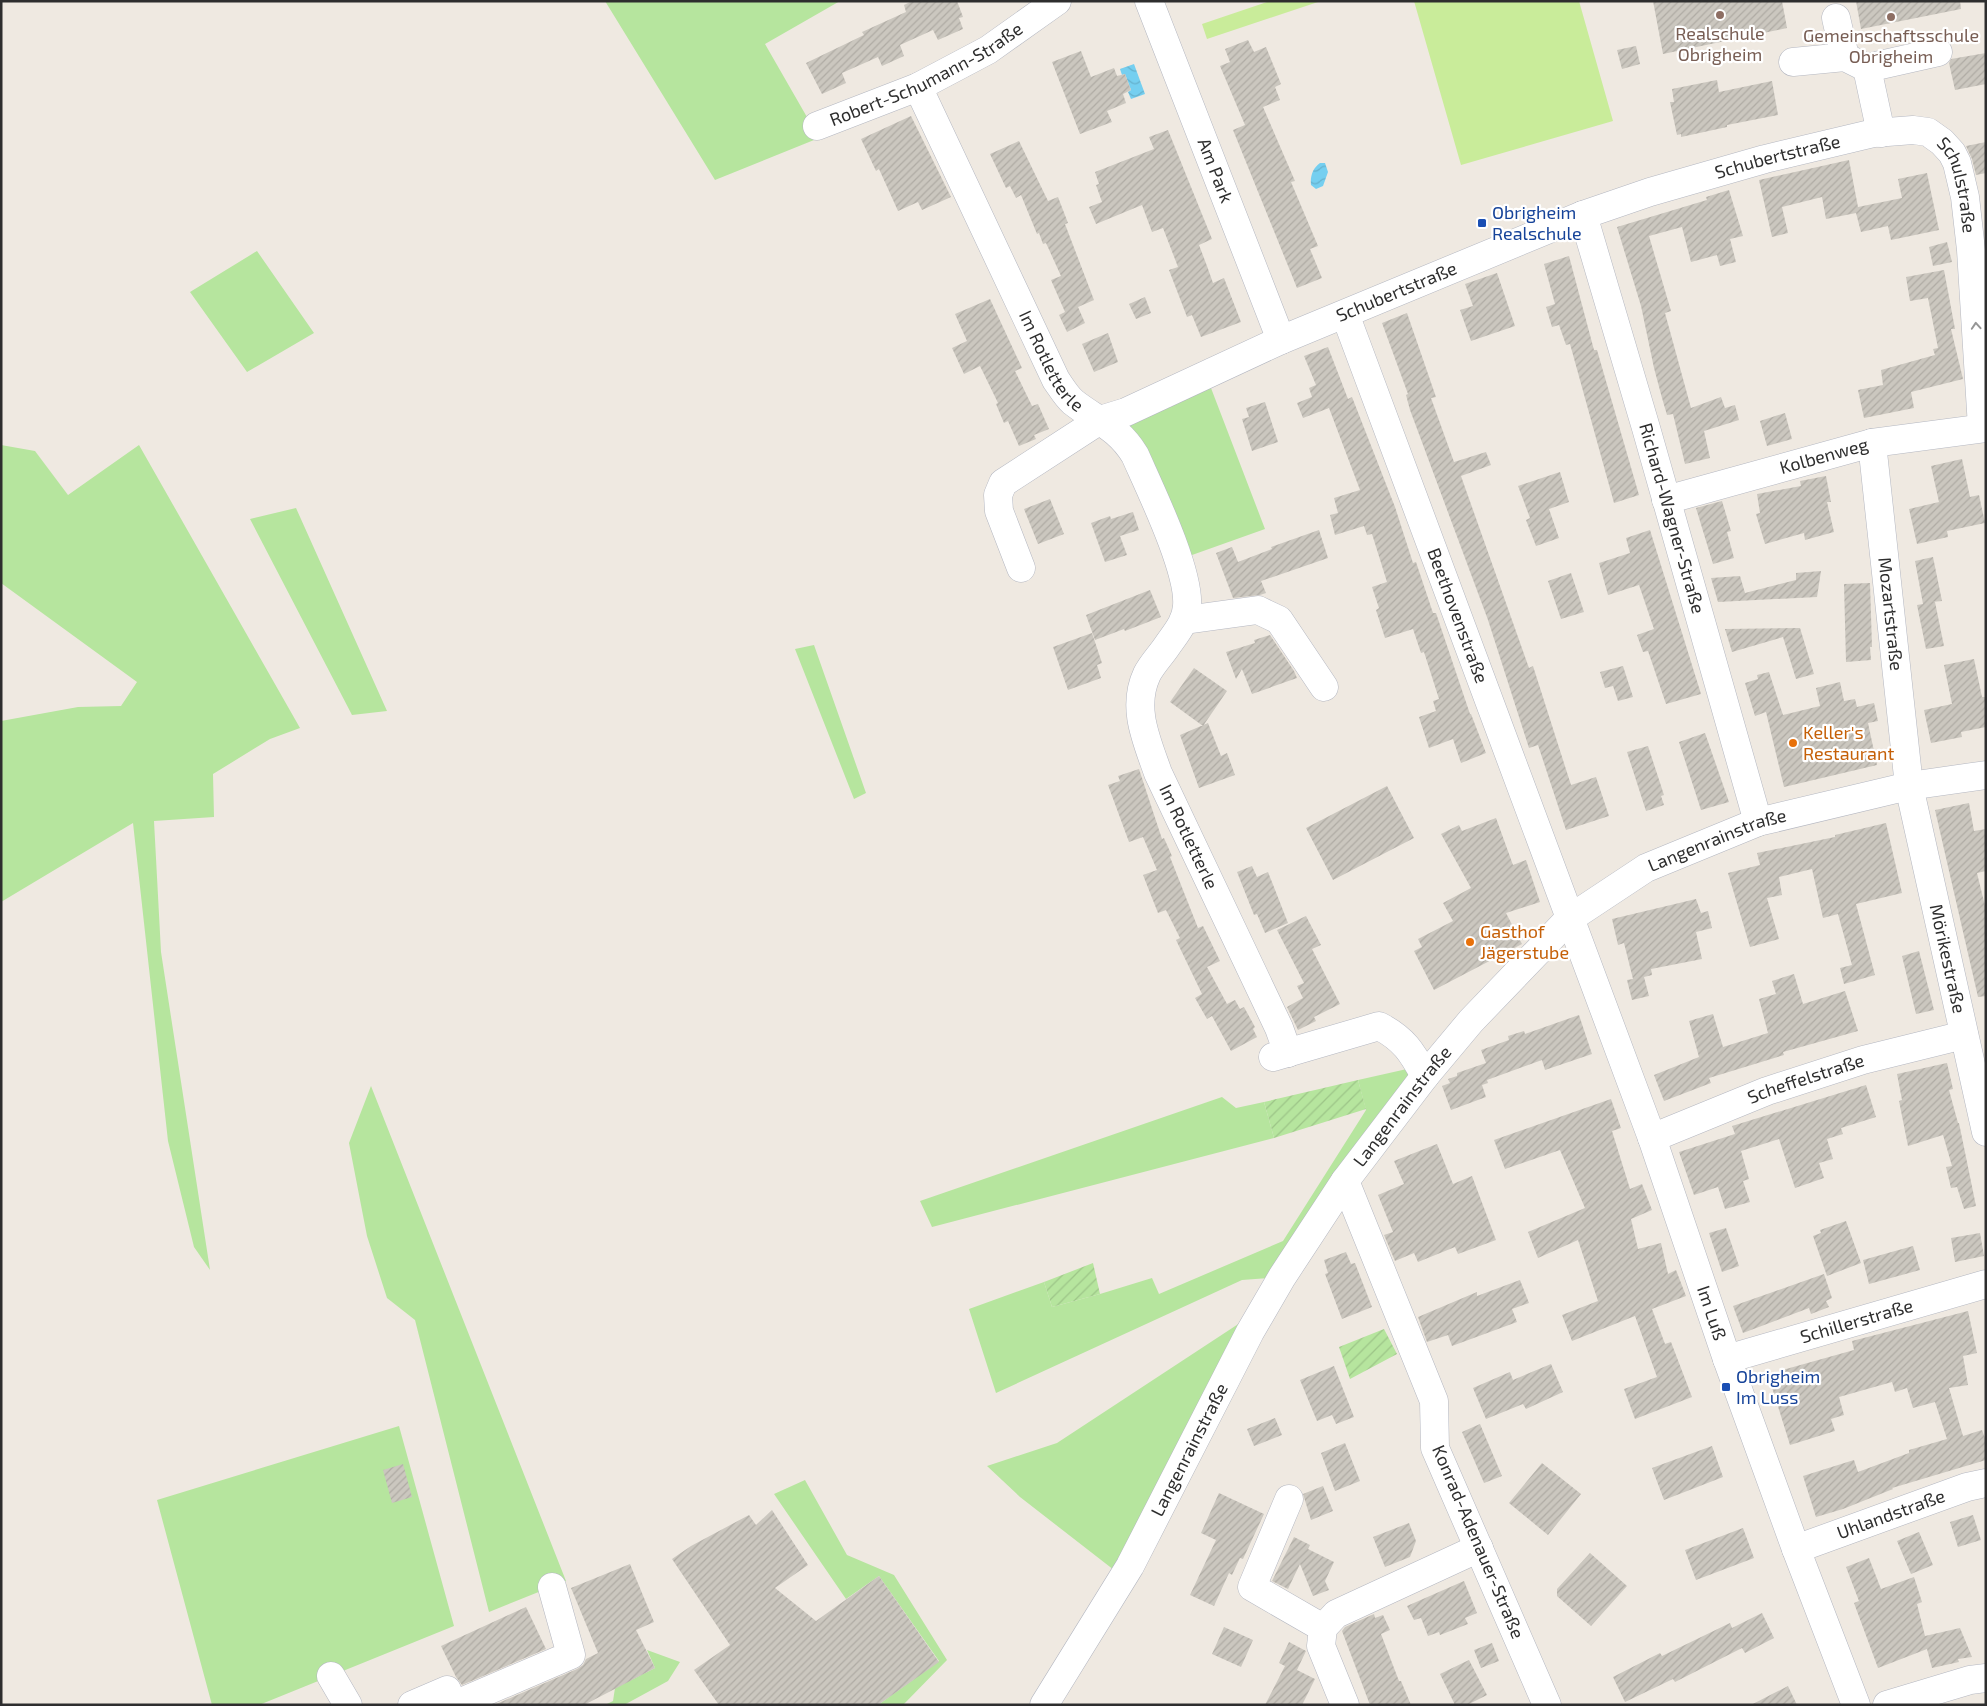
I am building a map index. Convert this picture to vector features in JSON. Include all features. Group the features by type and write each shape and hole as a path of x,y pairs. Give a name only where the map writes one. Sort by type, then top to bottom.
{"street":[{"name":"Robert-Schumann-Straße","path":"818,126 918,87 988,50 1057,1"},
{"name":"Am Park","path":"1149,1 1281,340"},
{"path":"1836,18 1890,132"},
{"path":"1793,62 1856,62 1938,52"},
{"name":"Im Rotletterle","path":"918,87 1056,380 1072,401 1126,441 1135,455 1178,560 1185,584 1188,604 1185,620 1147,674 1139,705 1142,729 1158,773 1279,1028 1280,1055 1379,1026 1400,1038 1411,1051 1424,1076"},
{"name":"Schulstraße","path":"1890,132 1913,130 1928,132 1942,142 1952,153 1957,164 1965,197 1971,250 1984,428"},
{"name":"Schubertstraße","path":"1020,568 999,511 998,495 1003,482 1100,420 1126,412 1281,340 1583,215 1650,192 1747,164 1810,147 1890,132"},
{"name":"Richard-Wagner-Straße","path":"1583,215 1758,822"},
{"name":"Beethovenstraße","path":"1345,314 1569,919"},
{"name":"Kolbenweg","path":"1666,500 1872,443 1984,428"},
{"name":"Mozartstraße","path":"1872,443 1909,786"},
{"path":"1185,620 1258,610 1279,620 1324,687"},
{"name":"Langenrainstraße","path":"1044,1705 1130,1566 1250,1332 1282,1277 1345,1181 1424,1076 1470,1021 1569,919 1646,868 1758,822 1909,786 1986,775"},
{"name":"Mörikestraße","path":"1909,786 1986,1132"},
{"name":"Im Luß","path":"1569,919 1652,1138 1727,1359 1796,1549 1856,1705"},
{"name":"Scheffelstraße","path":"1652,1138 1767,1091 1863,1060 1964,1035"},
{"name":"Konrad-Adenauer-Straße","path":"1345,1181 1434,1401 1435,1448 1547,1705"},
{"name":"Schillerstraße","path":"1727,1359 1986,1284"},
{"name":"Uhlandstraße","path":"1796,1549 1958,1491 1986,1483"},
{"path":"1289,1499 1252,1587 1323,1628"},
{"path":"1345,1705 1321,1646 1323,1628 1336,1614 1479,1548"},
{"path":"412,1705 447,1690 453,1705 571,1655 552,1587"},
{"path":"331,1676 348,1705"},
{"path":"1888,1705 1970,1680 1986,1678"}],"green space":[{"path":"605,1 840,1 765,44 819,138 715,180"},
{"path":"1270,1 1321,1 1207,39 1202,24"},
{"path":"1414,1 1579,1 1613,121 1461,165"},
{"path":"257,251 314,333 247,372 190,292"},
{"path":"1206,375 1265,529 1178,560 1135,455 1126,412"},
{"path":"1,445 35,451 68,495 139,445 300,728 270,739 213,774 214,817 154,821 161,952 210,1270 194,1247 168,1141 133,823 1,902 1,721 78,707 121,706 137,682 1,583"},
{"path":"296,508 387,711 352,715 250,519"},
{"path":"814,645 866,793 854,799 795,649"},
{"path":"1379,1026 1425,1076 1282,1277 1242,1280 996,1393 969,1309 1044,1282 1052,1307 1152,1278 1159,1294 1283,1241 1366,1110 1358,1080 1407,1069"},
{"path":"1358,1080 1366,1109 1274,1138 1264,1102"},
{"path":"371,1086 566,1581 489,1612 415,1320 387,1298 367,1236 349,1143"},
{"path":"1222,1097 1236,1108 1264,1102 1274,1138 932,1227 920,1201"},
{"path":"1093,1263 1100,1294 1052,1307 1044,1282"},
{"path":"1252,1315 1123,1577 1020,1497 987,1466 1057,1443"},
{"path":"1384,1329 1397,1354 1350,1379 1339,1347"},
{"path":"399,1426 454,1626 259,1705 212,1705 157,1500"},
{"path":"805,1480 847,1555 894,1575 947,1660 903,1705 878,1705 939,1661 879,1576 846,1599 774,1494"},
{"path":"647,1650 680,1662 668,1681 624,1705 605,1705 613,1701 615,1688 655,1668"}],"water":[{"path":"1134,64 1145,94 1131,99 1128,92 1131,90 1125,74 1122,75 1120,69"},
{"path":"1320,163 1325,163 1328,172 1323,186 1316,189 1311,185 1311,178 1312,173"}],"building":[{"path":"912,1 957,1 963,17 959,18 963,29 938,40 933,30 900,45 904,56 882,66 878,57 842,73 846,83 822,94 806,63 864,35 862,32 906,12 904,5"},
{"name":"Realschule Obrigheim","path":"1653,1 1782,1 1787,28 1663,54"},
{"name":"Gemeinschaftsschule Obrigheim","path":"1856,1 1960,1 1961,9 1861,29"},
{"path":"1248,40 1254,52 1266,47 1281,84 1275,87 1280,100 1263,107 1295,181 1291,182 1318,246 1310,249 1322,278 1297,288 1233,130 1245,125 1220,66 1230,62 1225,49"},
{"path":"1636,46 1640,64 1622,69 1617,50"},
{"path":"1081,51 1091,77 1114,68 1117,76 1125,74 1131,90 1123,94 1126,103 1107,111 1112,122 1080,134 1052,62"},
{"path":"1986,53 1986,84 1955,90 1949,63 1951,59"},
{"path":"1717,80 1719,92 1772,81 1778,115 1727,125 1727,127 1681,137 1681,134 1677,135 1670,102 1674,102 1672,89"},
{"path":"911,116 951,197 922,210 918,202 898,211 879,169 876,171 861,139"},
{"path":"1168,130 1212,239 1199,245 1213,283 1224,278 1241,322 1201,337 1192,315 1187,317 1169,270 1178,267 1163,228 1152,232 1142,205 1096,224 1089,207 1102,202 1096,185 1099,184 1095,172 1154,149 1149,137"},
{"path":"1019,141 1048,201 1058,197 1068,223 1065,224 1094,300 1078,307 1085,323 1067,332 1059,315 1065,312 1051,280 1061,276 1046,243 1043,244 1039,233 1037,234 1021,195 1016,198 1010,186 1006,188 990,154"},
{"path":"1986,142 1986,173 1976,175 1966,146"},
{"path":"1849,160 1858,207 1902,198 1898,179 1927,173 1939,230 1891,240 1888,226 1861,232 1856,213 1826,219 1822,197 1782,207 1788,233 1772,237 1759,180"},
{"path":"1729,190 1743,236 1730,239 1736,262 1720,266 1717,255 1691,262 1682,227 1649,236 1671,311 1665,313 1691,408 1721,397 1725,408 1735,405 1739,420 1704,431 1710,458 1685,464 1673,414 1667,415 1662,398 1641,306 1617,227 1707,200 1706,197"},
{"path":"1947,242 1952,262 1933,266 1929,247"},
{"path":"1569,256 1594,350 1597,350 1639,495 1614,503 1570,344 1566,345 1559,325 1552,327 1546,307 1555,304 1544,264"},
{"path":"1944,270 1955,329 1951,329 1963,379 1911,392 1914,408 1864,418 1858,390 1883,385 1881,370 1935,355 1933,349 1938,348 1928,298 1910,301 1906,277"},
{"path":"1497,273 1515,326 1471,341 1460,310 1473,306 1465,284"},
{"path":"1145,297 1151,313 1136,319 1129,304"},
{"path":"990,299 1022,368 1015,371 1032,406 1038,404 1049,429 1034,435 1036,439 1019,446 1008,421 1004,423 996,404 998,403 980,366 964,374 952,348 967,341 955,314"},
{"path":"1407,313 1436,397 1431,398 1454,462 1486,452 1491,465 1461,476 1529,668 1533,666 1571,785 1596,777 1609,816 1566,830 1538,745 1529,748 1488,620 1410,410 1406,395 1408,394 1382,323"},
{"path":"1108,333 1118,362 1094,372 1082,344"},
{"path":"1328,347 1348,399 1352,397 1395,507 1413,563 1416,562 1433,613 1436,613 1470,714 1486,753 1461,763 1453,739 1429,748 1419,717 1436,711 1433,701 1439,699 1424,652 1421,653 1413,629 1385,638 1376,610 1379,608 1372,587 1387,582 1372,534 1367,535 1364,526 1335,535 1330,515 1338,513 1334,498 1360,490 1329,408 1303,418 1297,403 1312,397 1309,388 1316,385 1304,356"},
{"path":"1265,402 1278,442 1252,451 1242,419 1249,417 1246,408"},
{"path":"1785,413 1792,439 1767,446 1760,421"},
{"path":"1962,459 1970,497 1979,495 1985,523 1947,531 1948,537 1917,544 1909,509 1939,502 1931,466"},
{"path":"1560,472 1569,502 1549,509 1559,538 1536,546 1526,520 1530,518 1518,486"},
{"path":"1826,476 1831,502 1827,502 1834,532 1805,540 1804,533 1765,544 1756,514 1760,513 1757,494 1801,486 1800,481"},
{"path":"1050,499 1064,534 1038,544 1024,509"},
{"path":"1722,501 1731,531 1727,532 1734,558 1713,564 1696,508"},
{"path":"1133,512 1139,530 1120,536 1127,555 1105,562 1091,523 1110,516 1111,519"},
{"path":"1319,530 1328,558 1261,581 1266,593 1233,598 1216,553 1232,547 1238,562 1272,549 1271,547"},
{"path":"1650,530 1701,694 1666,704 1648,651 1643,652 1637,635 1654,629 1639,585 1608,595 1599,563 1630,553 1626,538"},
{"path":"1933,557 1942,601 1932,602 1935,602 1944,646 1926,649 1917,605 1923,604 1915,561"},
{"path":"1821,571 1817,597 1718,602 1711,578 1740,576 1745,593 1796,580 1796,573"},
{"path":"1571,573 1584,612 1561,619 1548,581"},
{"path":"1870,583 1871,660 1846,662 1844,584"},
{"path":"1150,590 1161,617 1095,640 1086,615"},
{"path":"1800,628 1814,674 1796,679 1783,637 1732,652 1725,629"},
{"path":"1092,633 1102,663 1097,665 1101,678 1068,690 1053,647"},
{"path":"1270,635 1297,678 1252,694 1242,669 1236,679 1226,652 1255,643 1254,640"},
{"path":"1974,659 1982,697 1986,697 1986,727 1961,732 1962,737 1931,743 1924,710 1952,704 1944,665"},
{"path":"1623,666 1633,697 1618,701 1613,686 1605,688 1600,672"},
{"path":"1194,668 1227,691 1203,726 1170,702"},
{"path":"1769,672 1783,715 1820,706 1816,688 1840,682 1844,701 1855,699 1857,707 1874,703 1878,721 1868,723 1877,765 1784,787 1766,712 1755,716 1745,683 1758,679 1757,675"},
{"path":"1208,723 1221,756 1227,753 1235,775 1199,788 1180,735"},
{"path":"1705,733 1729,802 1701,810 1679,742"},
{"path":"1648,746 1664,795 1661,796 1664,805 1646,811 1627,752"},
{"path":"1139,769 1162,839 1164,838 1172,856 1170,857 1198,928 1203,926 1220,961 1207,967 1227,1004 1235,1000 1240,1009 1244,1007 1255,1027 1253,1029 1257,1037 1231,1051 1212,1016 1207,1019 1195,998 1202,994 1176,940 1180,938 1166,910 1158,913 1143,875 1157,870 1143,837 1129,842 1108,785 1120,781 1118,776"},
{"path":"1387,786 1414,838 1333,880 1306,828"},
{"path":"1969,803 1974,831 1986,829 1986,871 1977,873 1986,910 1986,996 1978,997 1935,810"},
{"path":"1496,818 1513,865 1526,860 1540,902 1506,913 1522,944 1434,990 1414,951 1422,947 1418,939 1453,921 1443,903 1471,888 1441,834 1459,825 1462,831"},
{"path":"1886,823 1902,893 1856,904 1875,975 1844,984 1840,968 1852,965 1838,914 1823,918 1812,869 1779,877 1782,895 1767,898 1779,939 1750,947 1728,873 1760,865 1757,853 1835,837 1835,835"},
{"path":"1252,866 1257,877 1268,872 1288,923 1265,933 1257,914 1254,915 1237,872"},
{"path":"1696,899 1701,913 1708,911 1712,928 1696,932 1702,959 1651,969 1652,975 1644,977 1649,996 1632,1000 1627,980 1633,979 1624,943 1618,945 1612,919"},
{"path":"1306,916 1321,945 1312,949 1340,1004 1314,1017 1316,1021 1298,1030 1287,1007 1303,998 1297,986 1304,983 1277,930"},
{"path":"1919,951 1934,1010 1916,1014 1902,956"},
{"path":"1794,974 1803,1004 1845,991 1858,1031 1783,1052 1784,1055 1709,1078 1711,1083 1664,1101 1654,1075 1699,1057 1689,1021 1713,1014 1723,1047 1768,1033 1759,999 1776,994 1772,981"},
{"path":"1579,1015 1592,1054 1545,1070 1542,1060 1487,1080 1488,1083 1482,1085 1486,1097 1451,1110 1442,1086 1450,1083 1448,1079 1457,1076 1457,1073 1486,1063 1481,1050 1509,1040 1508,1036 1524,1031 1525,1034"},
{"path":"1947,1063 1953,1089 1949,1090 1959,1123 1976,1206 1964,1209 1957,1187 1951,1188 1946,1167 1952,1166 1943,1135 1908,1146 1899,1101 1902,1100 1897,1074"},
{"path":"1866,1085 1876,1117 1841,1128 1843,1134 1827,1139 1833,1159 1819,1163 1824,1178 1795,1188 1779,1139 1741,1151 1749,1179 1743,1181 1750,1202 1725,1209 1718,1187 1694,1195 1679,1152 1735,1134 1732,1126"},
{"path":"1611,1099 1621,1128 1612,1131 1630,1189 1642,1184 1652,1210 1631,1219 1638,1249 1661,1243 1668,1274 1676,1270 1686,1296 1652,1309 1665,1344 1671,1342 1692,1397 1635,1419 1624,1389 1657,1377 1635,1316 1572,1341 1562,1315 1598,1301 1578,1240 1538,1258 1528,1232 1585,1208 1560,1150 1505,1169 1494,1140"},
{"path":"1437,1144 1453,1184 1472,1176 1496,1240 1458,1254 1455,1247 1418,1262 1414,1253 1395,1261 1384,1235 1393,1232 1378,1195 1404,1184 1394,1161"},
{"path":"1846,1221 1861,1263 1827,1276 1813,1236 1821,1233 1820,1230"},
{"path":"1726,1228 1739,1266 1722,1272 1709,1233"},
{"path":"1980,1233 1984,1256 1955,1262 1951,1238"},
{"path":"1913,1246 1920,1270 1869,1284 1863,1260"},
{"path":"1346,1252 1351,1264 1355,1263 1372,1307 1342,1319 1325,1274 1328,1273 1324,1260"},
{"path":"1824,1274 1832,1298 1826,1301 1829,1307 1811,1314 1809,1308 1743,1333 1733,1306"},
{"path":"1520,1280 1529,1303 1512,1309 1517,1322 1452,1346 1448,1335 1427,1342 1418,1317 1477,1292 1477,1296"},
{"path":"1968,1311 1977,1353 1963,1356 1968,1385 1949,1388 1963,1436 1982,1430 1986,1441 1986,1460 1892,1488 1843,1509 1816,1517 1803,1476 1854,1460 1858,1472 1909,1453 1909,1450 1947,1439 1935,1402 1913,1408 1907,1388 1895,1392 1892,1382 1839,1397 1844,1415 1831,1419 1835,1431 1790,1445 1770,1381 1781,1378 1779,1371 1854,1350 1852,1341"},
{"path":"1551,1364 1563,1392 1526,1409 1523,1404 1486,1419 1473,1388 1510,1372 1513,1380"},
{"path":"1334,1366 1354,1417 1336,1424 1332,1415 1317,1421 1300,1380"},
{"path":"1275,1418 1282,1435 1254,1446 1247,1429"},
{"path":"1480,1424 1502,1476 1484,1483 1462,1432"},
{"path":"1345,1443 1360,1481 1335,1491 1321,1453"},
{"path":"1712,1446 1723,1477 1664,1500 1652,1468"},
{"path":"1542,1463 1581,1494 1548,1535 1509,1503"},
{"path":"403,1464 412,1497 392,1503 383,1470"},
{"path":"1323,1486 1333,1511 1311,1520 1303,1494"},
{"path":"1219,1493 1264,1514 1243,1559 1240,1558 1232,1575 1229,1573 1214,1606 1190,1595 1216,1540 1201,1533"},
{"path":"772,1510 808,1565 775,1588 816,1621 879,1576 939,1662 878,1705 719,1705 694,1670 730,1645 672,1559 691,1546 749,1515 756,1525"},
{"path":"1973,1515 1981,1540 1958,1547 1950,1522"},
{"path":"1409,1523 1416,1541 1410,1557 1385,1567 1373,1537"},
{"path":"1743,1528 1754,1558 1696,1580 1685,1550"},
{"path":"1919,1532 1933,1565 1911,1574 1897,1541"},
{"path":"1294,1537 1310,1545 1308,1549 1334,1562 1325,1581 1329,1590 1313,1596 1300,1564 1288,1589 1272,1581"},
{"path":"1590,1553 1627,1586 1591,1626 1557,1596 1557,1589"},
{"path":"1869,1558 1881,1589 1914,1577 1922,1602 1917,1604 1925,1636 1960,1628 1972,1657 1958,1659 1959,1662 1932,1668 1927,1649 1878,1668 1854,1603 1859,1601 1846,1567"},
{"path":"630,1564 654,1622 636,1630 655,1668 584,1705 494,1705 577,1669 583,1665 586,1659 598,1653 571,1588"},
{"path":"1464,1581 1477,1613 1465,1618 1468,1624 1440,1635 1439,1632 1428,1636 1421,1618 1414,1620 1407,1606"},
{"path":"526,1607 546,1649 462,1685 441,1646"},
{"path":"1762,1613 1774,1638 1745,1653 1742,1648 1675,1682 1673,1679 1625,1702 1613,1677 1660,1653 1662,1656 1730,1623 1732,1628"},
{"path":"1374,1614 1375,1618 1383,1615 1390,1630 1381,1634 1399,1681 1401,1681 1411,1705 1370,1705 1342,1631 1345,1627"},
{"path":"1224,1627 1253,1640 1241,1667 1212,1654"},
{"path":"1289,1642 1306,1651 1297,1670 1315,1679 1302,1705 1265,1705 1285,1666 1279,1663"},
{"path":"1492,1643 1499,1661 1481,1668 1474,1650"},
{"path":"1469,1660 1487,1695 1467,1705 1455,1705 1440,1674"},
{"path":"1788,1686 1797,1705 1751,1705"}],"place":[{"name":"Realschule Obrigheim","path":"1720,15"},
{"name":"Gemeinschaftsschule Obrigheim","path":"1891,17"},
{"name":"Obrigheim Realschule","path":"1482,223"},
{"name":"Keller's Restaurant","path":"1793,743"},
{"name":"Gasthof Jägerstube","path":"1470,942"},
{"name":"Obrigheim Im Luss","path":"1726,1387"}]}
